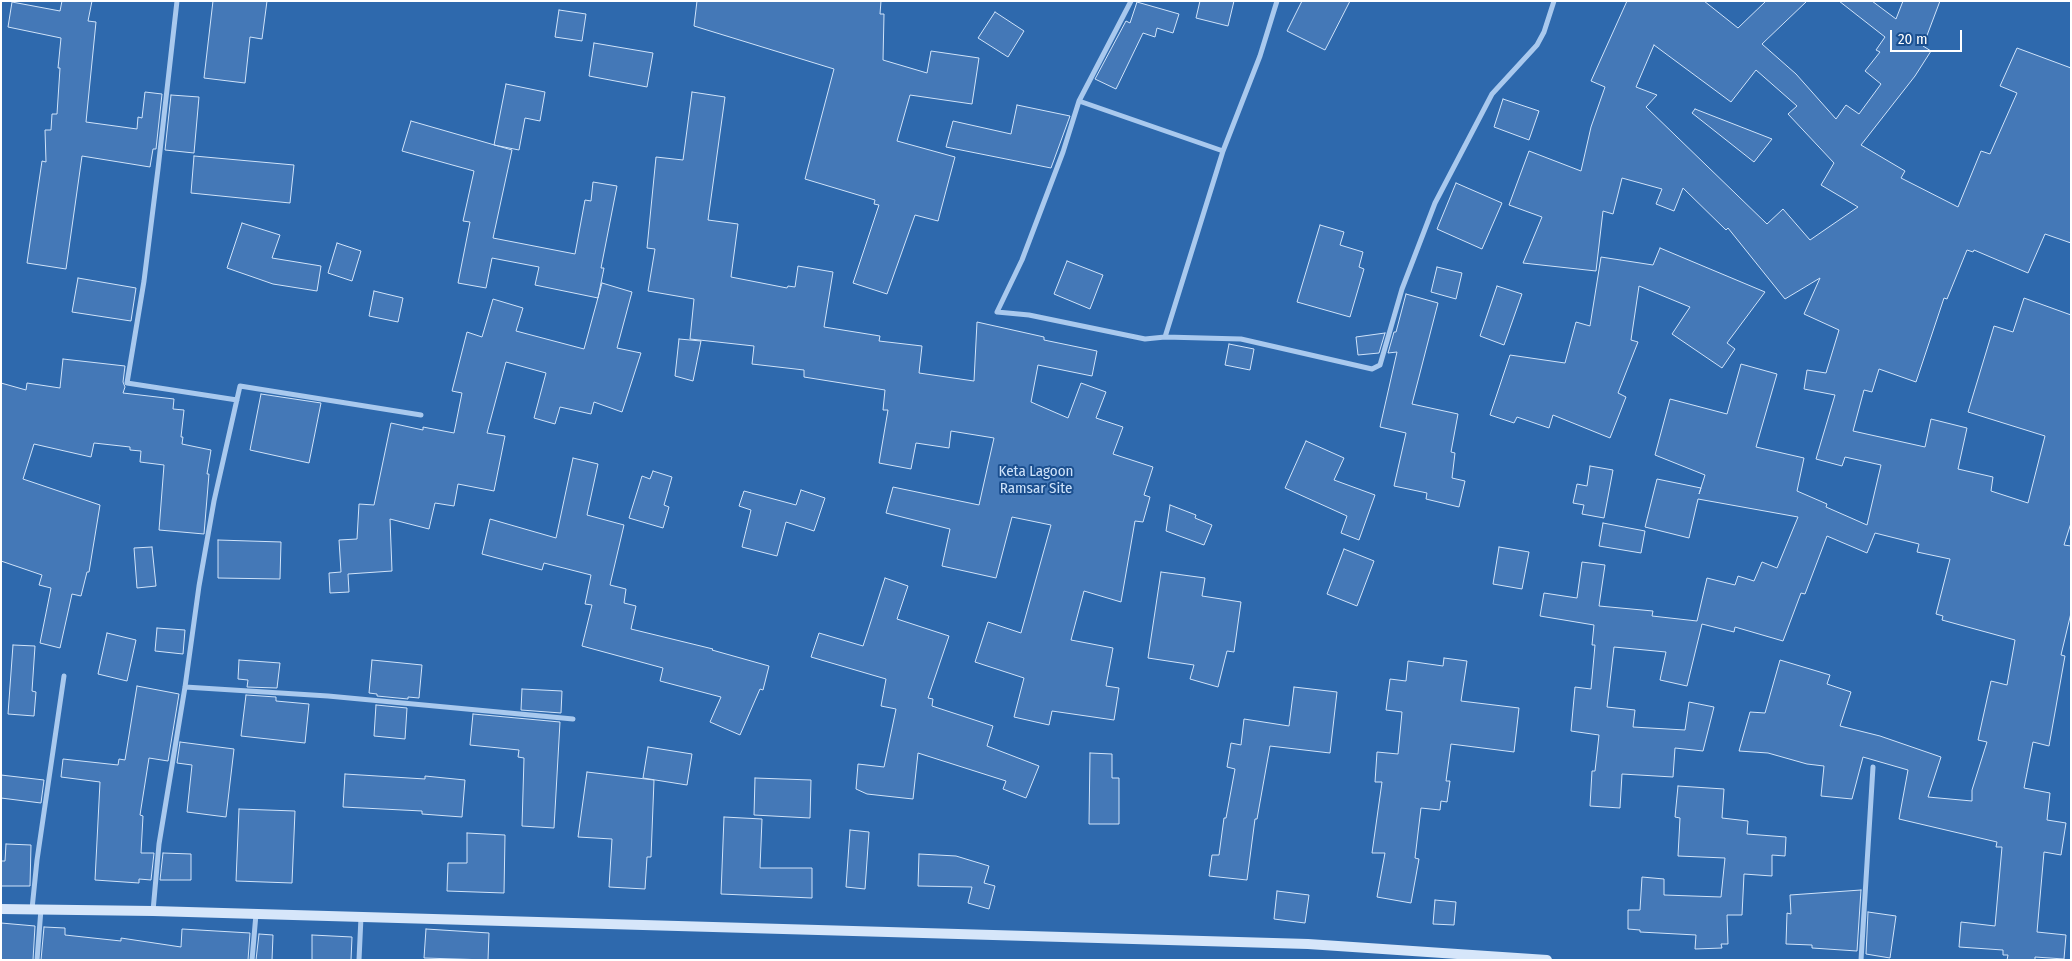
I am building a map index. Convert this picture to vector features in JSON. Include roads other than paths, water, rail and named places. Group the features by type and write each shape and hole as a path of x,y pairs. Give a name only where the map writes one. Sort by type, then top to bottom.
{"main road":[{"path":"1,909 153,911 1308,944 1547,960"}],"street":[{"path":"177,1 156,188 127,383 237,400"},
{"path":"1131,1 1079,101 1063,152 1025,251 997,312 1029,315 1145,339 1165,337 1241,339 1366,369 1372,369 1380,365 1402,289 1435,203 1492,94 1537,45 1544,32 1554,1"},
{"path":"1165,337 1224,150 1260,56 1277,1"},
{"path":"1079,101 1224,150"},
{"path":"153,911 159,844 185,687 199,586 214,501 240,386 421,415"},
{"path":"36,960 37,860 64,676"},
{"path":"185,687 328,696 573,719"},
{"path":"1861,960 1873,766"},
{"path":"252,960 256,914"},
{"path":"359,960 361,917"}],"park label":[{"name":"Keta Lagoon Ramsar Site","path":"1036,480"}]}
